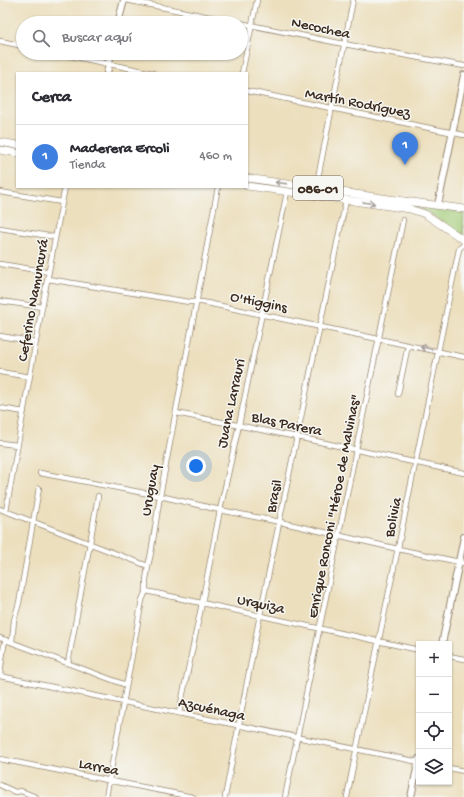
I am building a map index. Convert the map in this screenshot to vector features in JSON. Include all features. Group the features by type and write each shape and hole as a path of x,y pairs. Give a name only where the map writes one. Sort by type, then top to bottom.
{"main road":[{"path":"120,16 125,0"},
{"path":"107,72 110,60"},
{"path":"438,205 464,75"},
{"path":"0,142 16,145"},
{"path":"0,150 16,153"},
{"name":"086-01","path":"248,178 464,209"},
{"name":"086-01","path":"248,186 404,208 419,212 429,217 464,240"},
{"path":"443,641 461,563 464,537"},
{"path":"411,797 416,774"}],"street":[{"name":"Necochea","path":"125,0 206,16"},
{"path":"248,44 257,0"},
{"path":"316,188 353,0"},
{"name":"Necochea","path":"248,24 464,66"},
{"path":"0,41 16,44"},
{"path":"90,60 148,72"},
{"path":"242,72 245,60"},
{"name":"Martín Rodríguez","path":"248,91 464,135"},
{"name":"Ceferino Namuncurá","path":"6,511 65,188"},
{"name":"Uruguay","path":"106,797 142,600 146,591 148,566 160,496 218,188"},
{"path":"0,192 62,202"},
{"name":"Juana Larrauri","path":"179,713 287,192"},
{"name":"Brasil","path":"225,797 260,616 346,200"},
{"name":"Enrique Ronconi \"Héroe de Malvinas\"","path":"285,797 403,220"},
{"path":"0,228 55,237"},
{"name":"Bolivia","path":"347,797 459,249 464,244"},
{"path":"0,264 49,272"},
{"name":"O'Higgins","path":"48,279 190,302 202,302 464,357"},
{"path":"0,301 42,307"},
{"path":"0,336 36,342"},
{"path":"398,394 408,345"},
{"path":"0,372 30,377"},
{"path":"0,408 24,412"},
{"name":"Blas Parera","path":"176,413 464,473"},
{"path":"0,443 17,445"},
{"path":"40,473 160,496 461,563"},
{"path":"12,642 14,620 19,603 39,488"},
{"path":"68,663 98,496"},
{"path":"0,509 148,566"},
{"name":"Urquiza","path":"146,591 416,649"},
{"path":"0,638 126,685"},
{"path":"0,675 6,640"},
{"path":"452,657 464,659"},
{"name":"Azcuénaga","path":"0,675 238,726 416,760"},
{"name":"Larrea","path":"0,759 193,797"},
{"path":"452,769 464,771"},
{"path":"0,785 16,792 21,791 36,797"},
{"path":"13,797 16,792"}],"green space":[{"path":"248,181 464,212 463,236 427,212 414,207 248,183"}],"place":[{"name":"Maderera Ercoli","path":"405,165"}]}
